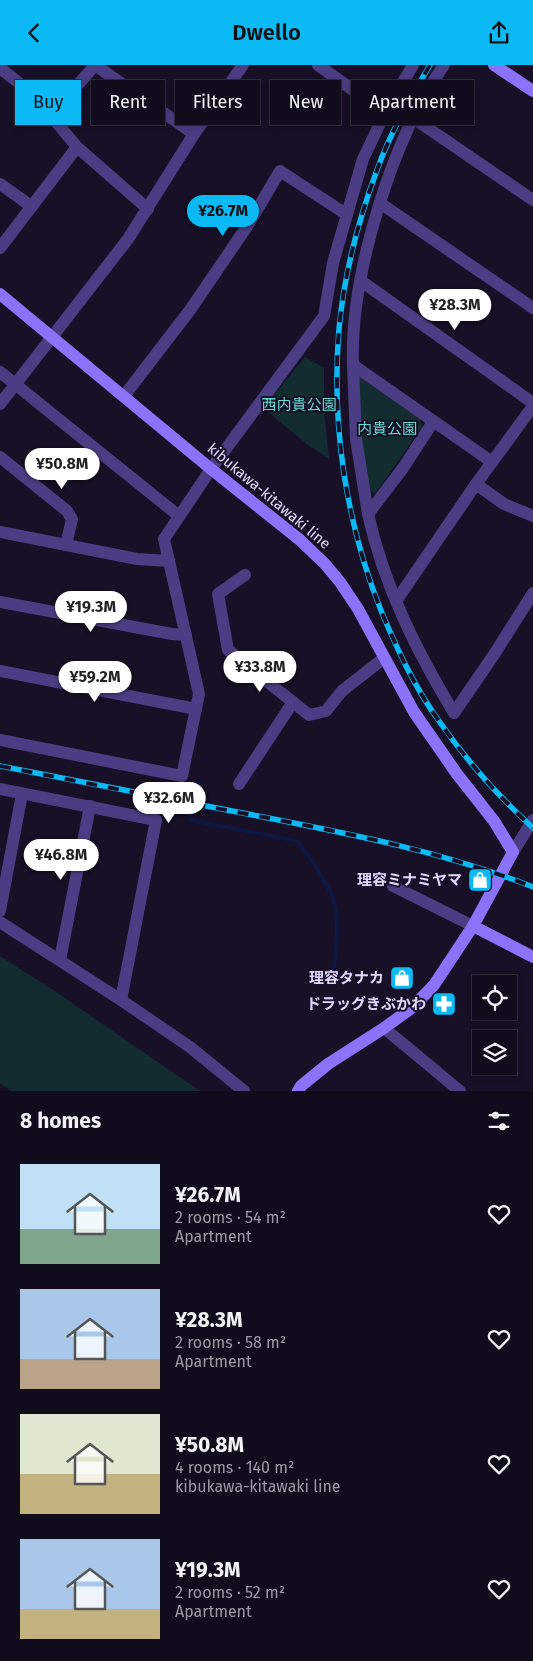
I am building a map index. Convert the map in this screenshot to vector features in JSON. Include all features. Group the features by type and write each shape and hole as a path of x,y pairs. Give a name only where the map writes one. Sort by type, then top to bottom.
{"main road":[{"path":"494,65 533,91"},
{"name":"kibukawa-kitawaki line","path":"0,294 211,469 300,540 325,564 358,609 414,712 457,774 494,821 513,852"},
{"path":"298,1091 301,1086 328,1065 413,1007 434,985 473,925 513,852"},
{"path":"473,925 533,957"}],"street":[{"path":"81,81 95,65 194,134"},
{"path":"0,404 128,239 194,134 243,65"},
{"path":"318,65 351,89"},
{"path":"404,80 412,65"},
{"path":"435,80 444,65"},
{"path":"0,68 15,80"},
{"path":"59,125 77,147 148,209"},
{"path":"0,739 182,776 199,693 164,539 211,469 324,316 333,263 346,214 363,159 379,125"},
{"path":"410,125 380,203 370,238 354,321 353,365 356,439 368,514 385,573 420,655 454,713 533,593"},
{"path":"423,125 533,200"},
{"path":"0,248 77,147"},
{"path":"124,396 190,310 248,225 280,171 346,214"},
{"path":"0,184 32,206"},
{"path":"380,203 533,308"},
{"path":"361,281 533,404 396,601"},
{"path":"353,365 492,462"},
{"path":"0,372 179,516"},
{"path":"368,514 433,422"},
{"path":"0,457 67,511 72,519 66,545"},
{"path":"476,484 504,504 533,516"},
{"path":"0,532 138,559 169,561"},
{"path":"245,575 218,594 228,650 309,715 326,711 342,691 384,659"},
{"path":"0,602 172,635 186,635"},
{"path":"0,671 196,709"},
{"path":"239,784 293,702"},
{"path":"0,789 156,820 121,1000"},
{"path":"0,911 22,794"},
{"path":"60,960 90,807"},
{"path":"513,852 533,820"},
{"path":"393,886 473,925"},
{"path":"0,922 190,1047 244,1091"},
{"path":"384,1028 460,1091"}],"green space":[{"name":"西内貴公園","path":"305,357 324,368 324,410 329,459 307,444 263,408"},
{"name":"内貴公園","path":"359,377 421,420 422,427 375,494 369,490 362,453"},
{"path":"0,956 200,1091 11,1091 0,1083"}],"waterway":[{"path":"199,782 190,820 297,841 313,862 335,905 337,932 333,982"}],"railway":[{"path":"430,65 401,116 382,156 370,189 348,268 341,309 337,365 337,401 344,474 350,509 369,579 388,627 415,682 430,708 471,764 533,828"},
{"path":"0,766 362,837 466,864 533,887"}],"place":[{"name":"理容ミナミヤマ","path":"480,880"},
{"name":"理容タナカ","path":"402,978"},
{"name":"ドラッグきぶかわ","path":"444,1004"}]}
